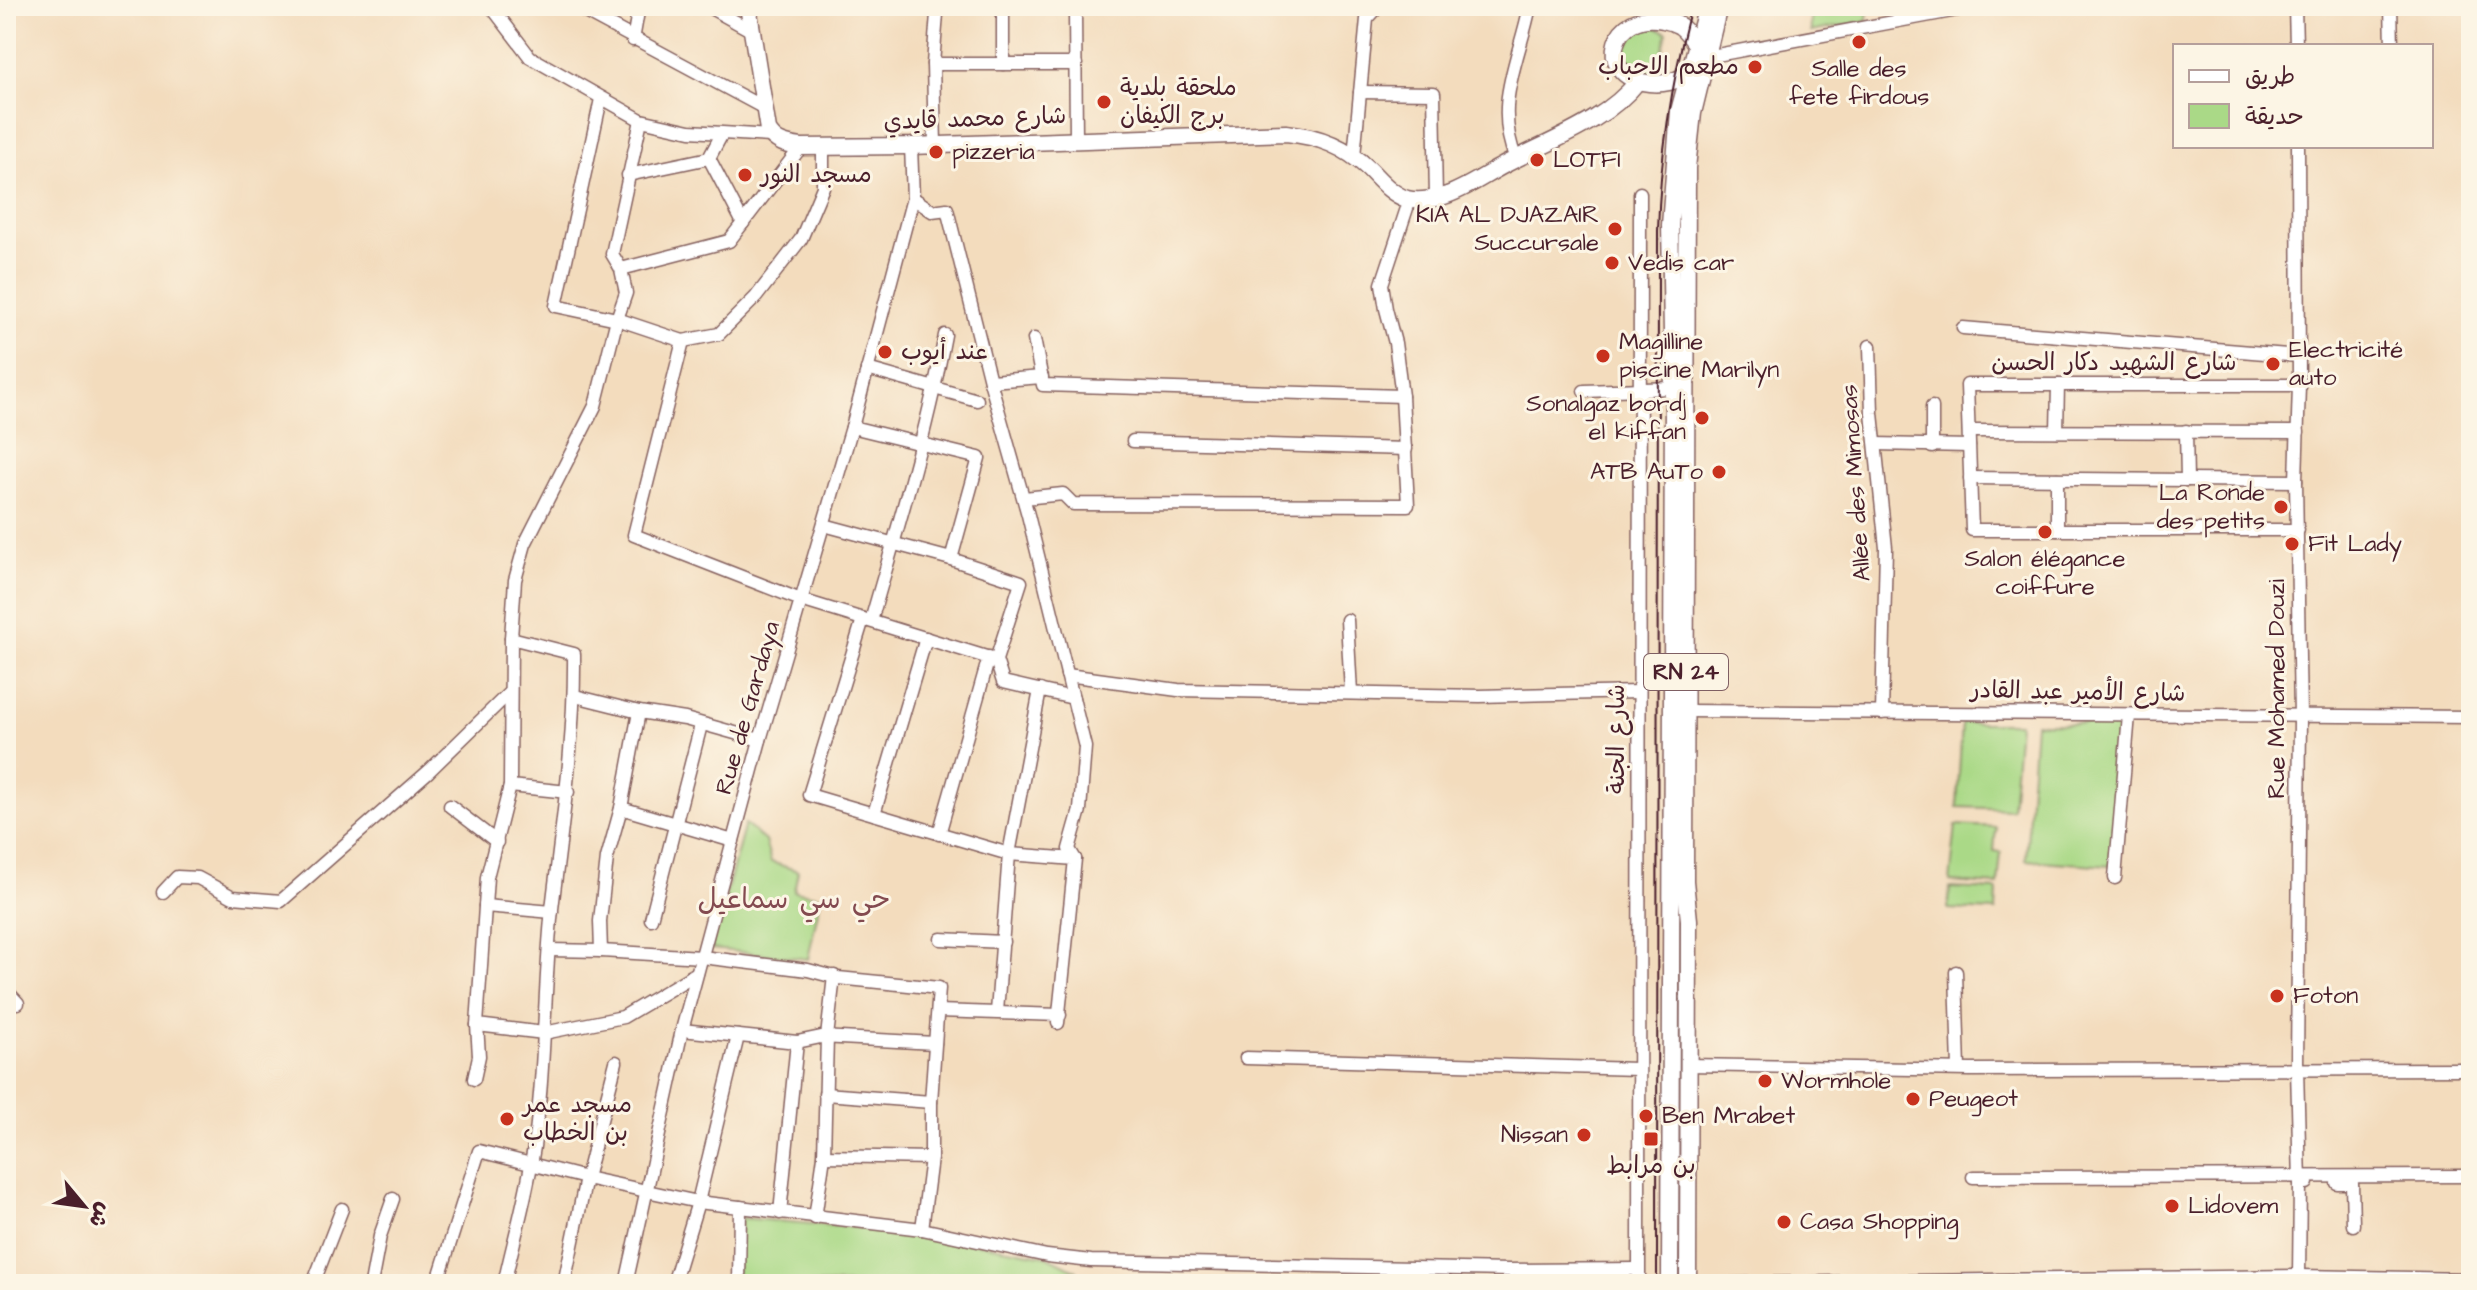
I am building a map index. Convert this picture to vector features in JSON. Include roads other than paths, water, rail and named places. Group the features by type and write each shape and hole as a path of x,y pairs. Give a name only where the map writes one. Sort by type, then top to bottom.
{"main road":[{"path":"748,6 771,136"},
{"path":"1609,108 1619,90 1621,70 1615,53 1617,40 1624,29 1643,18 1687,23 1710,8"},
{"name":"RN 24","path":"1688,1284 1689,920 1685,881 1687,168 1689,136 1710,8"},
{"path":"1658,85 1690,73 1703,55 1685,31 1673,22"},
{"path":"1621,70 1638,81 1658,85 1667,91 1679,111"},
{"name":"RN 24","path":"1669,1283 1673,388 1670,225 1674,145 1679,111 1690,73"},
{"path":"1410,199 1436,198 1452,193 1609,108 1638,81"},
{"name":"شارع محمد قايدي","path":"771,136 785,144 823,147 1286,133 1327,142 1354,156 1393,192 1410,199"}],"street":[{"path":"491,6 530,57 641,120 670,128 771,136"},
{"path":"574,6 764,108"},
{"path":"633,40 639,6"},
{"path":"707,6 754,32"},
{"path":"1003,6 1003,64"},
{"path":"1354,156 1367,19 1379,6"},
{"path":"1516,159 1505,127 1507,100 1530,6"},
{"path":"1703,55 1979,6"},
{"path":"2295,6 2296,44"},
{"path":"2391,6 2392,44"},
{"path":"1075,10 1076,139"},
{"path":"935,144 933,64 937,14"},
{"path":"933,64 1076,64"},
{"path":"1360,92 1434,93 1436,198"},
{"path":"601,99 556,306 617,319 683,341 719,334 756,297 801,239 823,187 823,147"},
{"path":"474,1079 479,1056 477,1025 487,877 510,786 511,638 515,580 525,544 595,406 626,293 621,269 612,254 641,120"},
{"path":"628,175 709,158 722,134"},
{"name":"Rue de Gardaya","path":"626,1284 697,973 760,740 852,427 913,198 911,146"},
{"path":"621,269 729,241 801,147"},
{"name":"Rue Mohamed Douzi","path":"2298,148 2299,1276"},
{"path":"709,158 743,223"},
{"name":"شارع الجنة","path":"1639,1284 1640,193"},
{"path":"913,198 932,211 947,209 990,381 1024,498 1085,747 1080,810 1069,849 1075,859 1059,1019 997,1012 938,1011"},
{"path":"1024,498 1063,494 1073,504 1406,507 1410,501 1402,396 1395,343 1382,284 1410,199"},
{"path":"1963,328 2299,356"},
{"path":"945,335 935,388 893,544 809,795 1009,854 1075,859"},
{"path":"1034,339 1043,385 1402,396"},
{"path":"683,341 634,535 801,600 993,658"},
{"name":"Allée des Mimosas","path":"1870,346 1886,548 1882,713"},
{"path":"867,369 977,400"},
{"path":"990,381 1042,377"},
{"name":"شارع الشهيد دكار الحسن","path":"2298,530 1972,530 1967,385 2299,385"},
{"path":"2057,431 2058,385"},
{"path":"1584,391 1673,388"},
{"path":"1932,407 1932,447"},
{"path":"852,427 979,458 951,559"},
{"path":"1969,431 2298,432"},
{"path":"2186,431 2187,480"},
{"path":"1133,441 1406,449"},
{"path":"1876,444 1969,446"},
{"path":"1970,478 2296,481"},
{"path":"2057,479 2057,530"},
{"path":"824,525 951,559 1021,582 993,658 939,834"},
{"path":"1347,620 1351,693"},
{"path":"504,1284 531,1163 552,912 568,792 575,696 574,654 511,638"},
{"path":"874,814 926,638"},
{"path":"993,658 1003,682 1073,698"},
{"path":"1067,675 1178,690 1480,696 1638,692"},
{"path":"997,1012 1009,854 1040,690"},
{"path":"163,892 177,877 198,878 233,897 281,901 429,771 510,692"},
{"path":"575,696 639,712 685,719 760,740"},
{"name":"شارع الأمير عبد القادر","path":"1685,711 2471,717"},
{"path":"601,951 600,921 607,858 621,808 639,712"},
{"path":"2115,878 2129,715"},
{"path":"651,919 701,725"},
{"path":"510,786 568,792"},
{"path":"450,806 497,842"},
{"path":"621,808 733,841"},
{"path":"485,906 552,912"},
{"path":"941,939 1003,942"},
{"path":"550,950 702,957 939,988 931,1102 931,1158 922,1229"},
{"path":"1956,972 1959,1069"},
{"path":"477,1025 544,1033 623,1017 697,973"},
{"path":"815,1218 824,1156 827,1037 834,976"},
{"path":"6,990 18,1003"},
{"path":"682,1030 797,1042 827,1037 935,1043"},
{"path":"673,1284 698,1202 738,1036"},
{"path":"780,1213 797,1042"},
{"path":"1246,1058 1637,1069"},
{"path":"564,1284 586,1178 616,1062"},
{"path":"1688,1065 1959,1069 2471,1069"},
{"path":"825,1094 931,1102"},
{"path":"437,1284 479,1151 698,1202 922,1229 1047,1256 1091,1261 1508,1270 1637,1269"},
{"path":"824,1156 931,1158"},
{"path":"1973,1177 2300,1180 2471,1176"},
{"path":"2300,1180 2352,1183 2353,1225"},
{"path":"371,1284 380,1236 393,1199"},
{"path":"739,1284 740,1207"},
{"path":"313,1284 342,1209"},
{"path":"1688,1284 2299,1276 2471,1279"}],"tram line":[{"path":"1657,1284 1658,231 1668,117 1691,6"}],"place":[{"name":"Salle des fete firdous","path":"1859,42"},
{"name":"مطعم الاحباب","path":"1755,67"},
{"name":"ملحقة بلدية برج الكيفان","path":"1104,102"},
{"name":"pizzeria","path":"936,152"},
{"name":"LOTFI","path":"1537,160"},
{"name":"مسجد النور","path":"745,175"},
{"name":"KIA AL DJAZAIR Succursale","path":"1615,229"},
{"name":"Vedis car","path":"1612,263"},
{"name":"عند أيوب","path":"885,352"},
{"name":"Magilline piscine Marilyn","path":"1603,356"},
{"name":"Electricité auto","path":"2273,364"},
{"name":"Sonalgaz bordj el kiffan","path":"1702,418"},
{"name":"ATB AuTo","path":"1719,472"},
{"name":"La Ronde des petits","path":"2281,507"},
{"name":"Salon élégance coiffure","path":"2045,532"},
{"name":"Fit Lady","path":"2292,544"},
{"name":"Foton","path":"2277,996"},
{"name":"Wormhole","path":"1765,1081"},
{"name":"Peugeot","path":"1913,1099"},
{"name":"Ben Mrabet","path":"1646,1116"},
{"name":"مسجد عمر بن الخطاب","path":"507,1119"},
{"name":"Nissan","path":"1584,1135"},
{"name":"بن مرابط","path":"1651,1139"},
{"name":"Lidovem","path":"2172,1206"},
{"name":"Casa Shopping","path":"1784,1222"}],"district":[{"name":"حي سي سماعيل","path":"794,899"}]}
